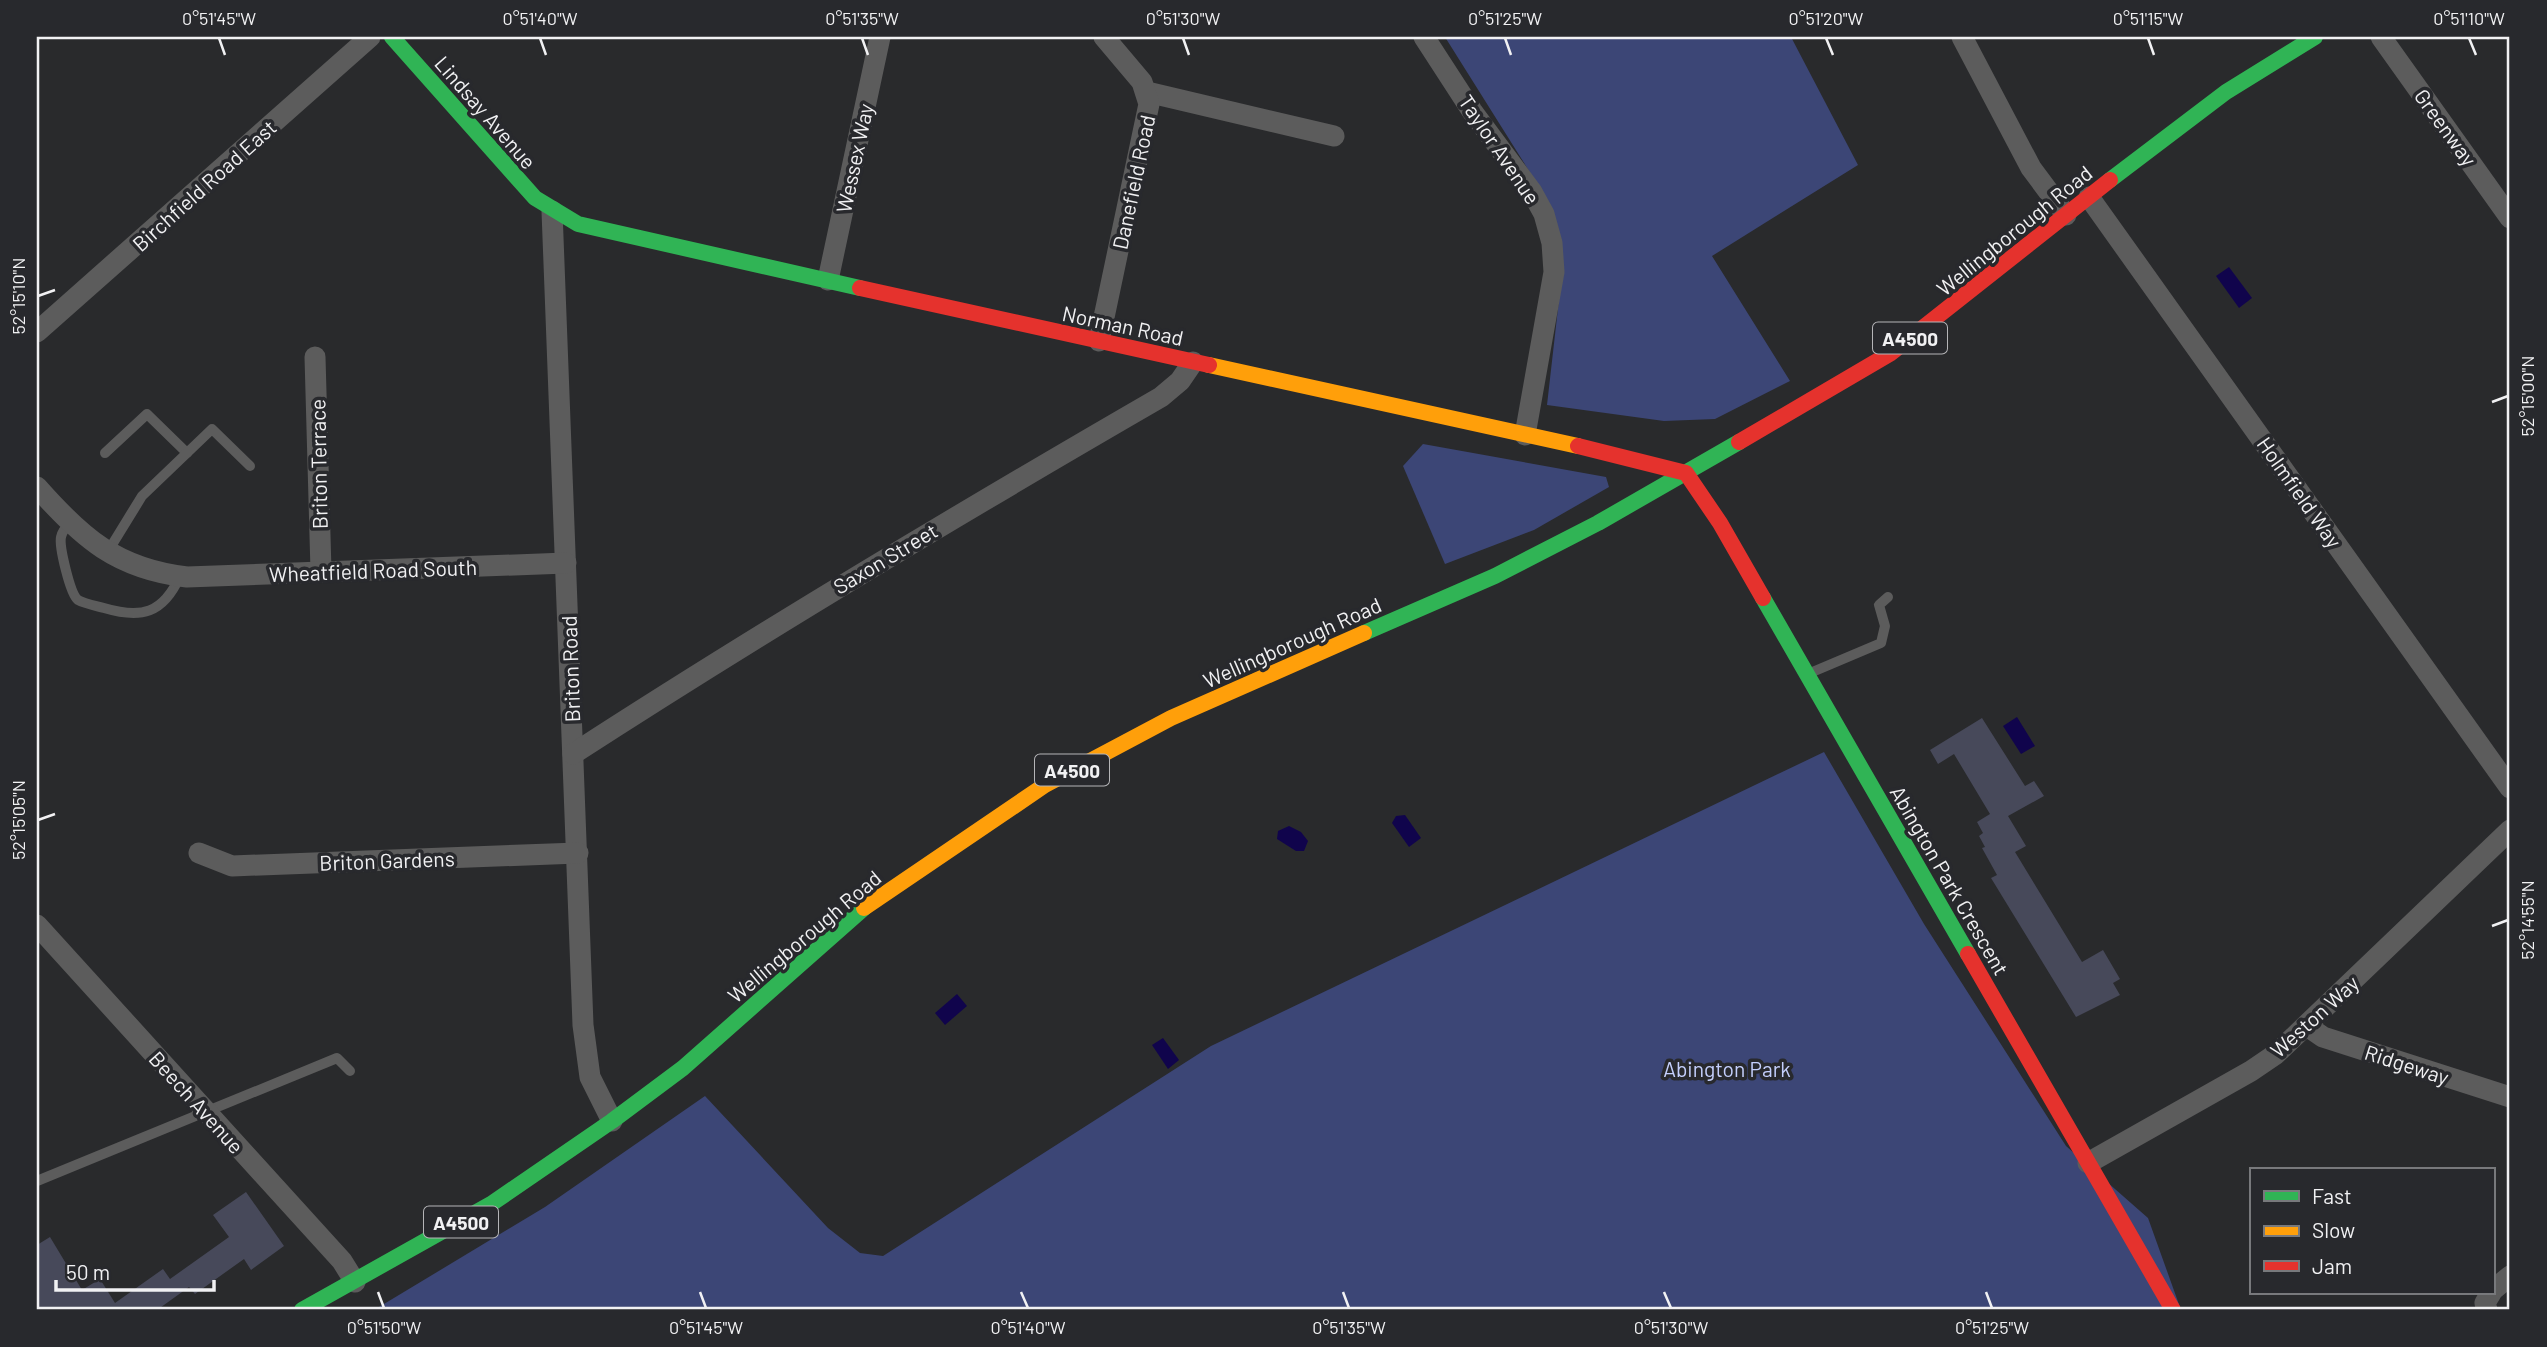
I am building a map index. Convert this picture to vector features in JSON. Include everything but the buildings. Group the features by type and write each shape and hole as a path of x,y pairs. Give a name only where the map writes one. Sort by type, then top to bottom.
{"main road":[{"name":"Lindsay Avenue","path":"392,37 520,184 552,211"},
{"name":"Wellingborough Road","path":"302,1310 491,1204 612,1121 683,1068 864,908 1045,785 1171,718 1495,576 1686,473 1891,353 2226,92 2281,45 2315,37"},
{"name":"Norman Road","path":"552,211 610,233 1686,473"},
{"name":"Abington Park Crescent","path":"1686,473 1720,523 1808,674 2173,1310"}],"street":[{"name":"Birchfield Road East","path":"37,332 370,37"},
{"name":"Wessex Way","path":"828,280 880,37"},
{"name":"Danefield Road","path":"1099,341 1149,119 1147,92 1104,37"},
{"name":"Taylor Avenue","path":"1424,37 1472,111 1532,192 1544,215 1552,243 1554,272 1525,435"},
{"path":"1962,37 2031,168 2066,215"},
{"name":"Greenway","path":"2381,37 2510,218"},
{"path":"1147,92 1334,136"},
{"name":"Holmfield Way","path":"2089,197 2510,788"},
{"name":"Briton Road","path":"552,211 586,1055 596,1095 612,1121"},
{"name":"Briton Terrace","path":"316,357 321,571"},
{"name":"Saxon Street","path":"573,754 749,640 911,541 1161,397 1180,381 1193,362"},
{"name":"Wheatfield Road South","path":"37,487 69,523 107,553 145,569 180,576 566,563"},
{"name":"Weston Way","path":"2088,1163 2251,1071 2307,1026 2510,830"},
{"name":"Briton Gardens","path":"199,853 232,866 578,853"},
{"name":"Beech Avenue","path":"37,925 342,1261 355,1282"},
{"name":"Ridgeway","path":"2307,1026 2323,1037 2510,1097"},
{"path":"2494,1289 2510,1276"},
{"path":"2487,1310 2485,1303 2490,1294"}],"lane":[{"path":"105,453 146,414 187,453"},
{"path":"107,553 131,509 212,429 250,466"},
{"path":"69,523 62,532 61,547 72,591 78,600 126,614 141,614 154,610 180,576"},
{"path":"1808,674 1881,643 1885,625 1879,605 1888,597"},
{"path":"38,1179 207,1113 337,1058 350,1071"}],"green space":[{"path":"1445,37 1791,37 1858,165 1712,256 1790,381 1715,419 1664,421 1547,405 1561,282 1536,182"},
{"path":"1423,444 1606,477 1609,487 1534,530 1445,564 1403,466"},
{"name":"Abington Park","path":"1824,752 1924,924 2066,1146 2148,1218 2181,1310 374,1310 545,1207 705,1096 828,1228 860,1253 883,1256 1211,1046"}],"shaded area":[{"path":"2229,267 2252,298 2239,308 2216,276"},
{"path":"2017,717 2035,746 2021,754 2003,726"},
{"path":"1405,815 1421,838 1409,847 1392,823 1396,816"},
{"path":"1289,826 1301,832 1308,841 1304,851 1296,851 1277,839 1278,831"},
{"path":"957,994 967,1006 945,1025 935,1013"},
{"path":"1163,1038 1179,1060 1168,1069 1152,1045"}],"traffic: fast":[{"path":"392,37 535,198 578,224 860,288"},
{"path":"2110,180 2226,92 2315,37"},
{"path":"1364,633 1495,576 1598,523 1739,442"},
{"path":"1763,598 1968,954"},
{"path":"302,1310 491,1204 612,1121 683,1068 864,908"}],"traffic: slow":[{"path":"1209,365 1578,446"},
{"path":"864,908 1045,785 1171,718 1364,633"}],"traffic: jam":[{"path":"1739,442 1891,353 2110,180"},
{"path":"860,288 1209,365"},
{"path":"1578,446 1686,473 1720,523 1763,598"},
{"path":"1968,954 2173,1310"}]}
